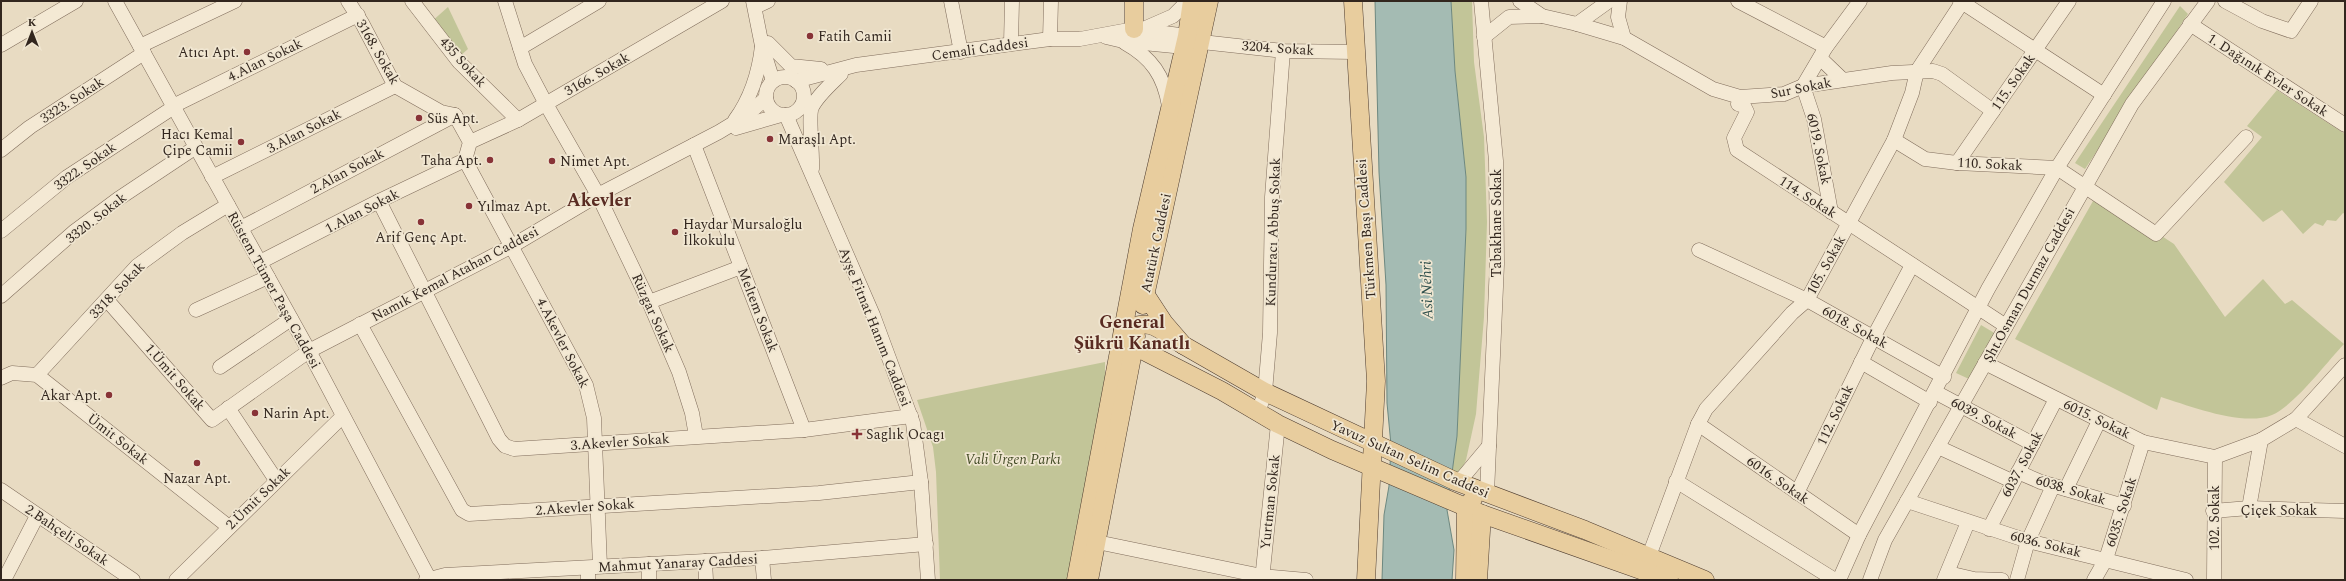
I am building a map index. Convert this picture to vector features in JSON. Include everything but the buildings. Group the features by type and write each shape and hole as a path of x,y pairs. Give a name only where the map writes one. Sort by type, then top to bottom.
{"main road":[{"path":"1133,34 1134,1"},
{"name":"Atatürk Caddesi","path":"1131,327 1145,294 1172,167 1191,41 1192,1"},
{"name":"Atatürk Caddesi","path":"1076,580 1131,327 1142,229 1170,112 1191,41 1209,1"},
{"name":"Türkmen Başı Caddesi","path":"1353,1 1376,380 1377,458 1366,580"},
{"name":"Yavuz Sultan Selim Caddesi","path":"1145,294 1164,323 1183,345 1377,458 1468,508 1669,580"},
{"path":"1131,327 1149,324 1183,345"},
{"name":"Yavuz Sultan Selim Caddesi","path":"1131,327 1134,346 1222,391 1278,424 1377,458 1487,493 1649,556 1705,580"},
{"path":"1089,580 1134,346"},
{"path":"1465,580 1468,508 1474,498 1487,493"},
{"path":"1468,508 1478,580"}],"street":[{"path":"1,45 76,1"},
{"name":"Rüstem Tümer Paşa Caddesi","path":"115,1 309,351 342,417 428,579"},
{"name":"3323. Sokak","path":"1,150 30,127 142,49 235,1"},
{"name":"3168. Sokak","path":"348,1 358,15 395,86 441,112 454,116"},
{"name":"435 Sokak","path":"412,1 459,62 518,120"},
{"name":"Rüzgar Sokak","path":"505,1 525,64 598,195 649,302 679,372 692,413 696,436"},
{"path":"520,48 599,1"},
{"name":"3166. Sokak","path":"470,142 518,120 722,1"},
{"path":"755,9 768,1"},
{"path":"951,1 961,52"},
{"path":"1012,1 1012,44"},
{"path":"1050,39 1051,1"},
{"name":"Cemali Caddesi","path":"1133,34 1173,16 1188,1"},
{"name":"Tabakhane Sokak","path":"1481,1 1496,169 1497,264 1487,493"},
{"name":"Sur Sokak","path":"1520,1 1542,16"},
{"path":"1577,24 1609,1"},
{"path":"1620,1 1618,17 1624,38"},
{"path":"1738,1 1823,52 1843,80"},
{"path":"1803,86 1823,52 1860,1"},
{"path":"1961,1 2104,95"},
{"name":"105. Sokak","path":"1649,556 1676,481 1698,424 1706,408 1792,313 1807,300 1894,140 1912,92 1917,70 1961,1"},
{"name":"115. Sokak","path":"1957,163 2069,1"},
{"path":"1839,580 1859,535 1944,377 1978,308 2057,168 2164,1"},
{"name":"Şht.Osman Durmaz Caddesi","path":"1870,580 1885,540 2132,104 2208,1"},
{"path":"2225,1 2262,21 2291,31 2311,1"},
{"name":"Ayşe Fitnat Hanım Caddesi","path":"755,9 765,44 785,80 802,89 801,104 812,171"},
{"name":"4.Alan Sokak","path":"173,106 358,15"},
{"name":"Sur Sokak","path":"1484,37 1509,17 1542,16 1577,24 1624,38 1713,89 1740,97 1784,94 1803,86 1917,70 1933,71 1942,74 1993,111"},
{"name":"1. Dağınık Evler Sokak","path":"2190,24 2345,125"},
{"path":"1133,34 1141,52 1154,65 1167,92 1170,112"},
{"name":"Cemali Caddesi","path":"1133,34 1191,41"},
{"name":"Cemali Caddesi","path":"785,80 847,69 1050,39 1080,39 1133,34 1191,41"},
{"name":"3204. Sokak","path":"1191,41 1283,51 1355,52"},
{"path":"732,124 751,90 759,68 765,44 791,66 810,69 847,69"},
{"name":"Kunduracı Abbuş Sokak","path":"1258,413 1265,392 1270,333 1272,197 1283,51"},
{"path":"812,171 813,150 810,119 812,108 847,69"},
{"name":"Cemali Caddesi","path":"801,104 847,69"},
{"path":"766,98 766,92 785,80"},
{"name":"3.Alan Sokak","path":"212,177 395,86"},
{"name":"6019. Sokak","path":"1803,86 1814,119 1831,212"},
{"name":"Ayşe Fitnat Hanım Caddesi","path":"766,98 771,109 783,115 812,171 873,316 911,416 921,482 928,580"},
{"name":"Namık Kemal Atahan Caddesi","path":"309,351 512,246 598,195 707,139 732,124 766,98"},
{"path":"783,115 801,104"},
{"name":"114. Sokak","path":"1738,104 1744,106 1747,112 1734,138 1737,150 2006,326"},
{"name":"3322. Sokak","path":"1,231 67,177 173,106"},
{"name":"Namık Kemal Atahan Caddesi","path":"707,139 783,115"},
{"path":"454,116 470,142 465,160 512,246"},
{"name":"2.Alan Sokak","path":"241,228 454,116"},
{"name":"110. Sokak","path":"1894,140 1925,159 1957,163 2057,168 2086,185 2156,234 2246,137"},
{"name":"Meltem Sokak","path":"694,145 804,430"},
{"name":"3320. Sokak","path":"1,296 75,231 118,199 196,147"},
{"name":"1.Alan Sokak","path":"260,262 379,201 465,160"},
{"name":"3.Akevler Sokak","path":"379,201 425,290 471,385 505,446 514,449 804,430 911,416"},
{"name":"3318. Sokak","path":"37,375 137,266 182,233 228,205"},
{"name":"4.Akevler Sokak","path":"512,246 586,385 594,418 599,506 592,571"},
{"name":"6018. Sokak","path":"1699,250 1807,300 1874,336 1944,377"},
{"name":"112. Sokak","path":"1797,493 1874,336 1912,265"},
{"path":"649,302 741,267"},
{"path":"196,310 268,277"},
{"name":"1.Ümit Sokak","path":"107,300 212,420 309,351"},
{"path":"220,367 291,319"},
{"name":"2.Akevler Sokak","path":"360,324 462,510 468,514 819,493 921,482"},
{"name":"6039. Sokak","path":"1861,362 1933,397 1961,406 2033,444"},
{"name":"6015. Sokak","path":"1985,363 2143,442 2215,457"},
{"path":"2215,457 2261,440 2296,419 2345,365"},
{"path":"1,378 12,373 37,375"},
{"name":"Ümit Sokak","path":"37,375 229,527"},
{"name":"6037. Sokak","path":"1989,529 2056,399"},
{"path":"228,408 276,480"},
{"name":"2.Ümit Sokak","path":"176,580 276,480 342,417"},
{"path":"2296,419 2345,446"},
{"path":"2017,580 2028,540 2099,421"},
{"name":"Yurtman Sokak","path":"1262,578 1278,424"},
{"name":"6016. Sokak","path":"1698,424 1859,535"},
{"path":"2249,508 2261,440"},
{"name":"6035. Sokak","path":"2094,580 2106,559 2143,442"},
{"path":"1456,482 1489,446"},
{"name":"6038. Sokak","path":"1938,447 2015,476 2060,487 2124,506"},
{"name":"102. Sokak","path":"2214,580 2213,511 2215,457"},
{"path":"1676,481 1835,580"},
{"name":"2.Bahçeli Sokak","path":"1,490 37,516 133,580"},
{"name":"6036. Sokak","path":"1907,501 1989,529 2186,580"},
{"name":"Çiçek Sokak","path":"2213,511 2249,508 2345,511"},
{"path":"4,580 37,516"},
{"path":"1968,522 1946,576 1974,580 2002,580"},
{"path":"1097,542 1262,578 1306,580"},
{"name":"Mahmut Yanaray Caddesi","path":"428,579 445,575 524,576 592,571 649,564 762,558 926,544"},
{"path":"762,558 764,580"},
{"path":"705,561 706,580"},
{"path":"649,564 649,580"}],"green space":[{"path":"1451,1 1472,1 1474,62 1484,137 1487,222 1484,317 1476,414 1466,460 1459,476 1452,473 1457,436 1466,229 1466,177 1455,71"},
{"path":"2180,6 2188,14 2085,169 2075,163"},
{"path":"448,7 468,49 460,56 430,23"},
{"path":"2277,90 2345,134 2345,214 2343,213 2336,221 2327,220 2323,226 2315,223 2303,234 2282,210 2263,222 2224,182 2262,137 2247,126"},
{"path":"2097,194 2174,244 2225,317 2263,279 2285,304 2292,300 2344,344 2310,383 2281,410 2272,415 2246,419 2216,414 2161,397 2157,410 2015,339"},
{"path":"1981,325 1996,334 1969,379 1956,373"},
{"name":"Vali Ürgen Parkı","path":"1105,362 1105,387 1067,580 940,580 936,472 933,447 917,400"}],"water":[{"name":"Asi Nehri","path":"1375,1 1451,1 1455,71 1466,177 1466,229 1457,436 1447,510 1454,550 1452,580 1382,580 1384,515 1389,486 1391,445 1387,403 1386,285 1379,172"}],"place":[{"name":"Fatih Camii","path":"810,36"},
{"name":"Atıcı Apt.","path":"247,52"},
{"name":"Süs Apt.","path":"419,118"},
{"name":"Maraşlı Apt.","path":"770,139"},
{"name":"Hacı Kemal Çipe Camii","path":"241,142"},
{"name":"Taha Apt.","path":"490,160"},
{"name":"Nimet Apt.","path":"552,161"},
{"name":"Yılmaz Apt.","path":"469,206"},
{"name":"Arif Genç Apt.","path":"421,222"},
{"name":"Haydar Mursaloğlu İlkokulu","path":"675,232"},
{"name":"Akar Apt.","path":"109,395"},
{"name":"Narin Apt.","path":"255,413"},
{"name":"Saglık Ocagı","path":"857,434"},
{"name":"Nazar Apt.","path":"197,463"}],"district":[{"name":"Akevler","path":"599,200"},
{"name":"General Şükrü Kanatlı","path":"1132,332"}]}
